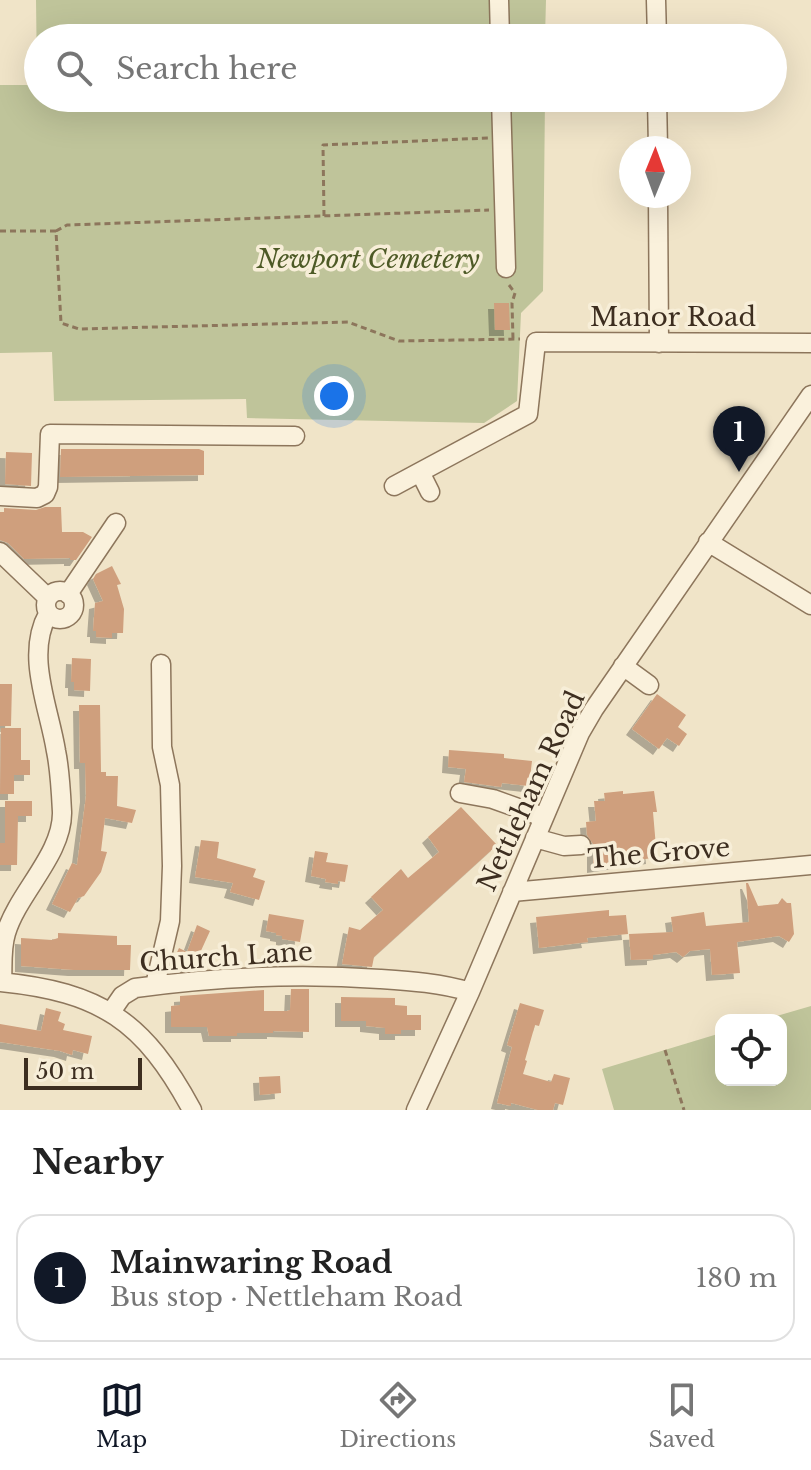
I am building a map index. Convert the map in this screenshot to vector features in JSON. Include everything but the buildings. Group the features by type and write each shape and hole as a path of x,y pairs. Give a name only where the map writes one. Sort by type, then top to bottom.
{"street":[{"path":"499,0 500,24"},
{"path":"656,0 657,24"},
{"path":"501,112 506,268"},
{"path":"657,112 658,136"},
{"path":"658,208 659,343"},
{"path":"394,486 528,414 536,342"},
{"name":"Manor Road","path":"536,342 811,343"},
{"name":"Nettleham Road","path":"416,1110 470,992 580,733 811,395"},
{"path":"0,496 37,498 45,494 48,487 50,434 295,436"},
{"path":"420,472 430,492"},
{"path":"68,594 116,523"},
{"path":"708,542 811,605"},
{"path":"0,552 48,606 55,619 68,617 74,605 68,594 59,591 48,606 41,626 38,660 57,754 61,822 53,847 7,929 1,982 65,992 111,1012 136,1029 152,1047 169,1069 192,1110"},
{"path":"155,985 170,921 172,866 170,785 162,747 161,664"},
{"path":"623,666 649,685"},
{"path":"460,793 493,799 543,817"},
{"path":"535,838 564,846 581,845"},
{"name":"The Grove","path":"512,892 811,865"},
{"name":"Church Lane","path":"111,1012 128,991 155,985 250,977 324,975 436,984 470,992"}],"path":[{"path":"324,216 323,145 502,137"},
{"path":"0,231 56,231 67,225 505,209"},
{"path":"56,231 61,323 79,329 348,322 399,341 513,339 536,342"},
{"path":"506,268 507,283 515,293 512,303 513,339"},
{"path":"665,1050 684,1110"}],"green space":[{"name":"Newport Cemetery","path":"36,0 546,0 545,24 36,24"},
{"name":"Newport Cemetery","path":"0,85 24,85 24,112 545,112 543,291 521,313 517,401 484,423 247,418 246,399 54,401 52,352 0,353"},
{"path":"811,1006 811,1110 614,1110 602,1069 715,1035 715,1086 787,1086 787,1014 784,1014"}],"place":[{"name":"Mainwaring Road","path":"739,472"}]}
